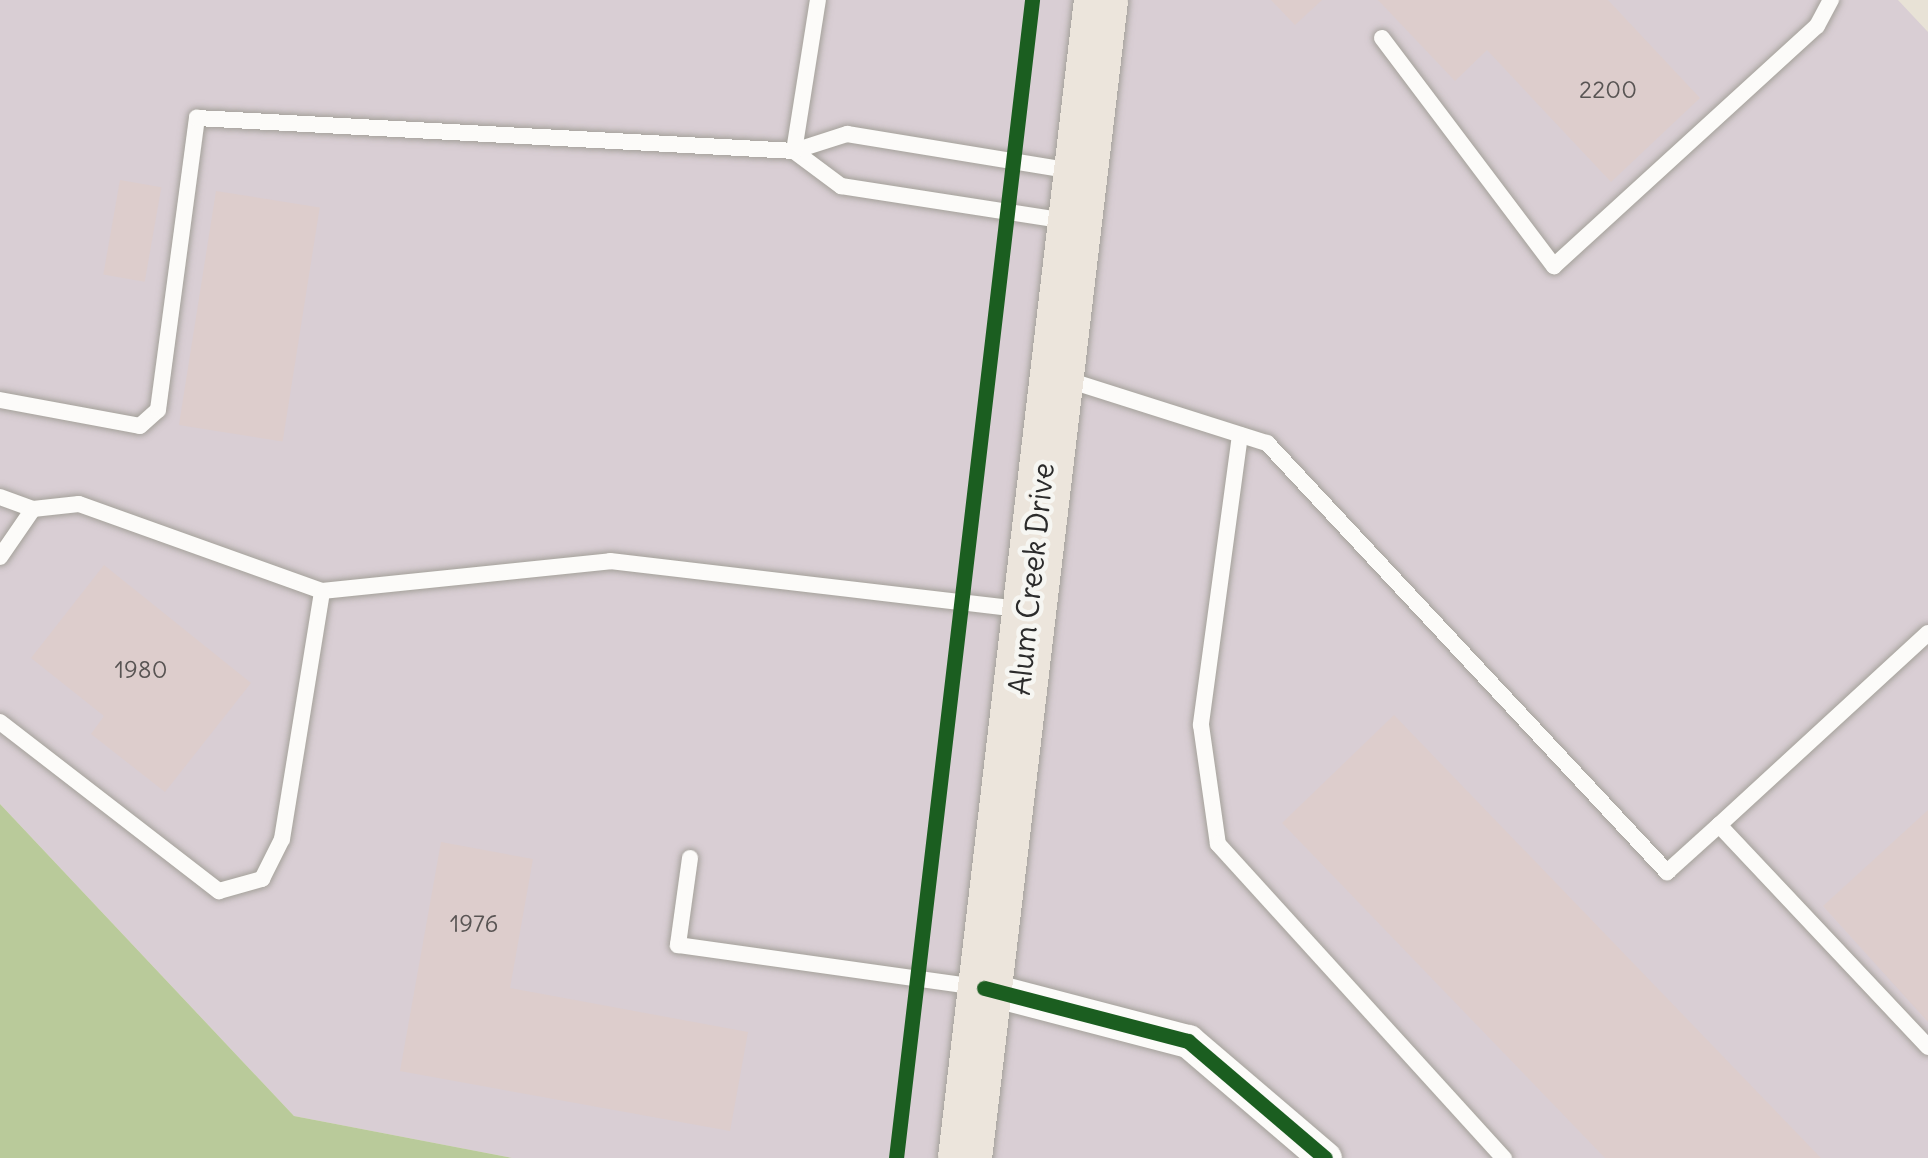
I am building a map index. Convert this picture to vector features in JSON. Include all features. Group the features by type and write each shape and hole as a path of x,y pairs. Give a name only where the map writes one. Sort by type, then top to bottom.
{"main road":[{"name":"Alum Creek Drive","path":"964,1158 1101,0"}],"street":[{"path":"984,988 1188,1041 1325,1158"}],"lane":[{"path":"794,151 818,0"},
{"path":"1382,38 1554,266 1817,26 1831,0"},
{"path":"0,400 140,426 158,410 197,118 794,151 847,134 1076,197"},
{"path":"794,151 842,186 1076,197"},
{"path":"1054,376 1267,443 1667,872 1928,633"},
{"path":"1240,435 1201,725 1218,844 1504,1158"},
{"path":"0,497 34,508 79,504 322,591 610,561 1028,610"},
{"path":"0,557 34,508"},
{"path":"0,722 219,891 262,879 283,839 322,591"},
{"path":"1719,825 1928,1047"},
{"path":"690,858 678,945 984,988"}],"shaded area":[{"path":"0,0 1898,0 1928,32 1928,1158 512,1158 294,1116 0,804"}],"green space":[{"path":"0,804 294,1116 512,1158 0,1158"}],"building":[{"path":"1271,0 1322,0 1295,25"},
{"path":"1378,0 1608,0 1700,98 1611,182 1487,50 1455,81"},
{"path":"120,180 161,187 145,282 103,275"},
{"path":"216,191 320,207 283,442 179,425"},
{"path":"104,565 251,683 165,792 91,734 104,716 31,658"},
{"path":"1394,715 1821,1158 1605,1158 1282,823"},
{"path":"1928,810 1928,1022 1823,906"},
{"path":"441,842 533,859 510,988 748,1032 730,1131 400,1071"}],"cycle path":[{"path":"896,1158 1032,0"},
{"path":"984,988 1188,1041 1325,1158"}]}
